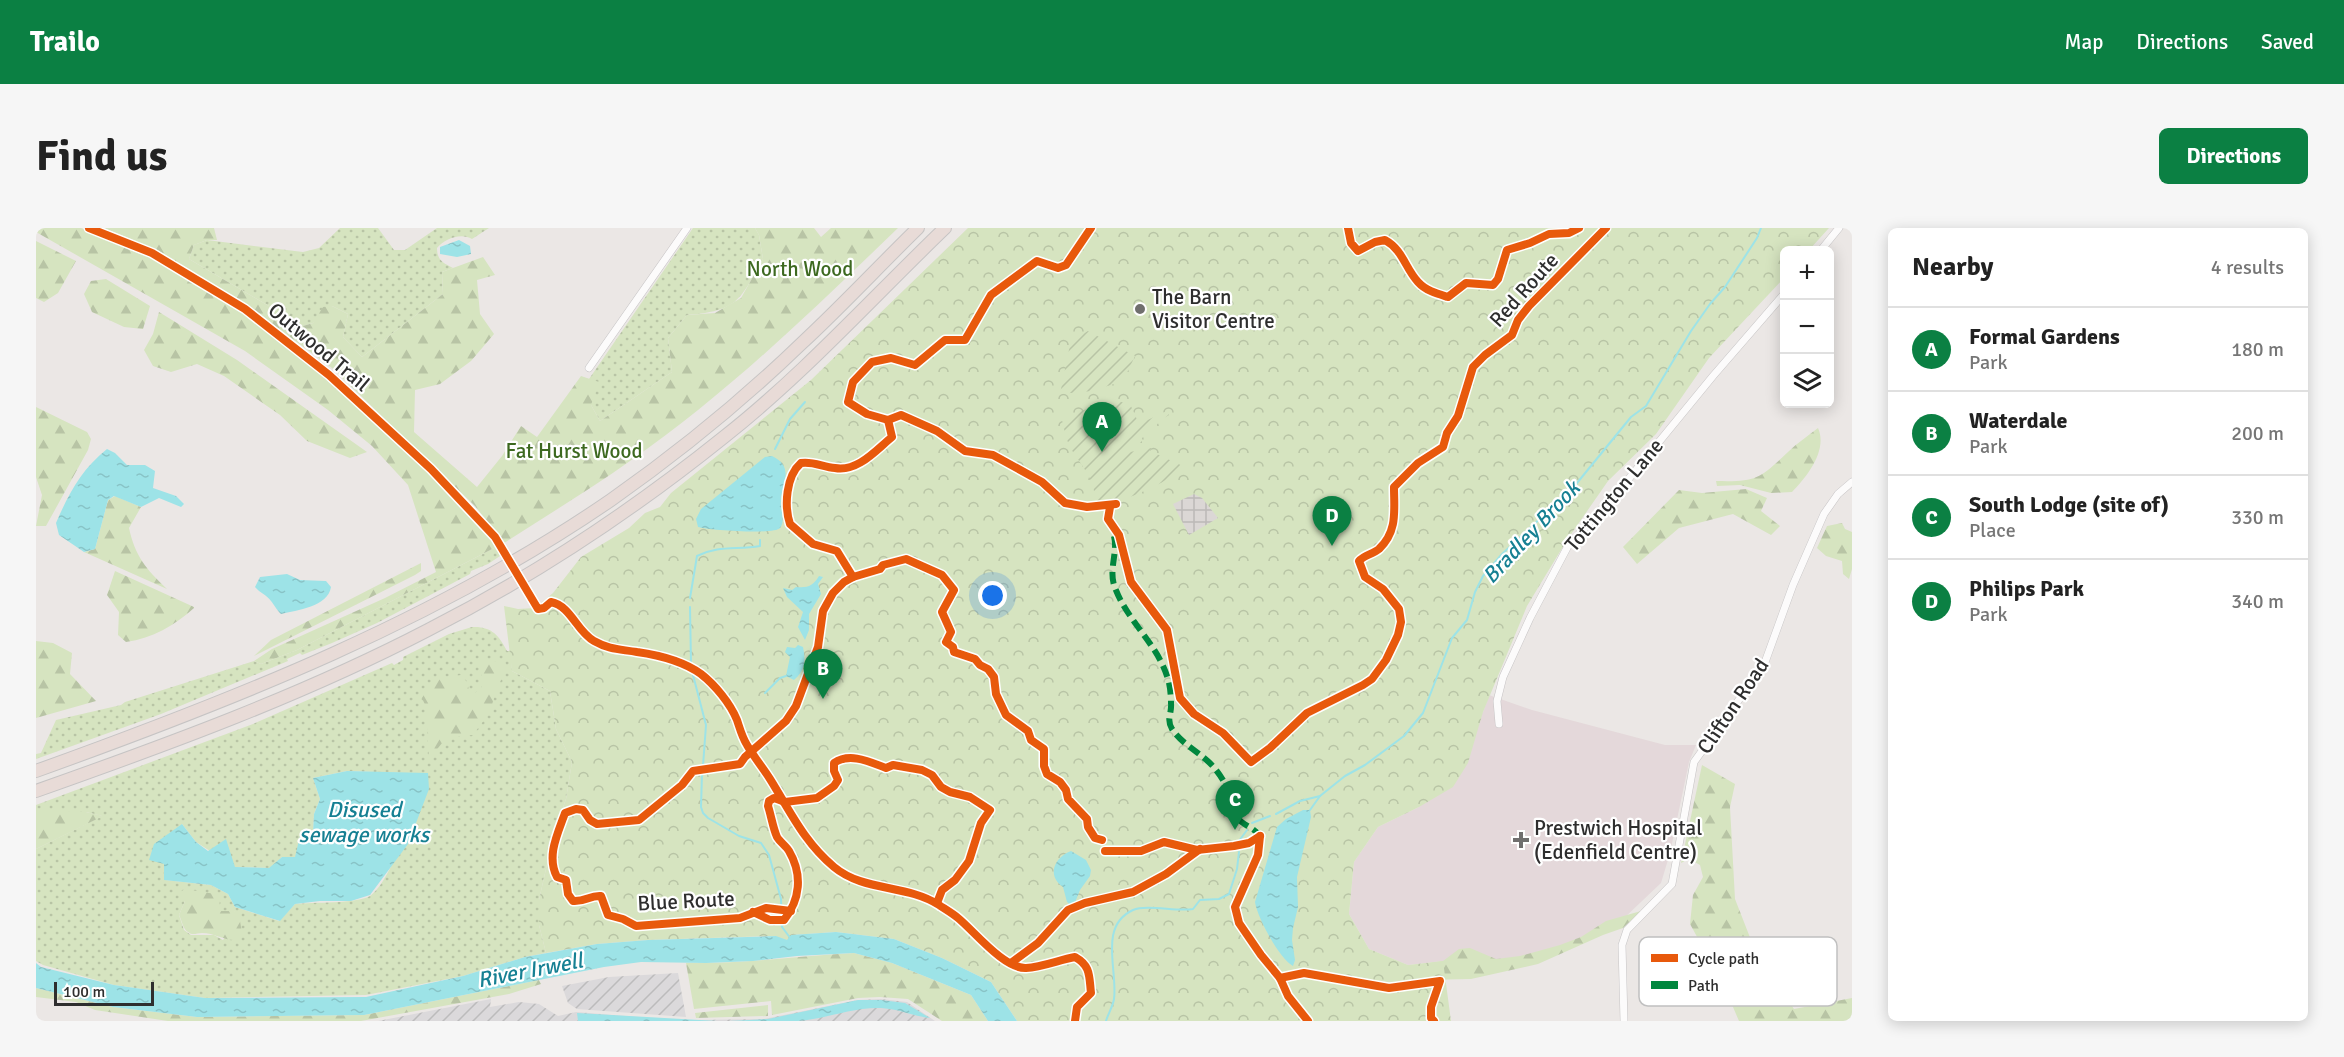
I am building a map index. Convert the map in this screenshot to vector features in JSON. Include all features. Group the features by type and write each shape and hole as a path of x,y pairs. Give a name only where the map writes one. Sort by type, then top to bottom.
{"highway":[{"path":"36,771 240,694 356,644 453,596 550,539 611,499 664,460 753,388 804,342 918,228"},
{"path":"36,791 187,736 362,662 477,604 564,553 643,500 752,414 823,350 945,228"}],"street":[{"path":"589,368 687,228"},
{"path":"1824,246 1839,228"},
{"name":"Tottington Lane","path":"1499,724 1497,692 1549,580 1568,546 1622,487 1713,376 1780,300"},
{"name":"Clifton Road","path":"1624,1021 1622,945 1627,930 1672,884 1694,762 1764,665 1793,585 1824,514 1838,494 1852,482"}],"shaded area":[{"path":"1194,494 1202,498 1218,518 1189,535 1173,504"},
{"name":"Prestwich Hospital (Edenfield Centre)","path":"1489,695 1532,710 1665,745 1696,745 1689,762 1670,853 1661,883 1622,920 1539,959 1443,961 1408,965 1369,949 1349,914 1354,862 1378,827 1419,807 1483,712"},
{"path":"678,973 686,1017 577,1009 568,1003 562,986 609,977"},
{"path":"491,999 490,1007 519,1002 539,1004 558,1016 576,1012 688,1021 378,1021"},
{"path":"881,999 907,1002 935,1021 696,1020 764,1019 858,1000"}],"green space":[{"path":"36,228 81,228 151,256 242,310 323,374 413,456 479,522 498,546 297,650 261,664 254,661 272,649 385,598 436,572 408,485 372,446 328,410 245,351 36,232"},
{"name":"Fat Hurst Wood","path":"104,228 214,228 217,240 207,240 194,245 189,259 303,326 313,323 323,307 332,306 348,314 343,337 362,357 443,294 442,272 483,257 495,275 477,280 480,314 494,334 471,361 440,384 415,390 414,432 477,487 502,456 521,426 537,437 581,376 599,382 591,405 600,421 672,372 668,338 687,315 715,313 741,298 763,259 759,235 755,228 814,228 821,237 831,228 898,228 802,320 666,435 615,472 504,543 475,506 332,368 247,305 157,250"},
{"path":"340,228 378,228 394,250 405,250 437,228 489,228 472,239 458,236 448,239 437,248 439,258 453,268 442,272 443,294 362,357 343,337 348,314 332,306 313,323 303,326 189,259 194,245 207,240 303,252 319,248"},
{"path":"693,228 755,228 759,235 763,259 736,301 717,310 687,315 668,338 672,372 600,421 591,405 589,379"},
{"path":"968,228 1829,228 1813,246 1780,246 1780,282 1709,358 1656,434 1608,481 1567,540 1527,606 1483,712 1468,763 1453,787 1378,827 1354,862 1349,914 1369,949 1408,965 1443,961 1451,1021 1017,1021 991,982 942,958 894,939 836,932 792,935 787,941 775,936 648,940 597,944 546,953 539,925 539,900 554,833 566,799 572,762 556,729 550,691 512,671 504,606 518,609 535,608 553,593 581,557 629,528 645,513 660,507 671,493 811,380"},
{"path":"36,241 76,261 58,293 44,302 36,298"},
{"path":"106,279 150,306 143,329 124,327 92,312 84,294 91,281"},
{"path":"159,312 237,360 367,452 350,458 307,441 280,415 224,376 197,364 171,372 153,366 144,350 153,334"},
{"path":"1088,331 1135,356 1123,381 1092,391 1060,394 1071,340"},
{"path":"1117,401 1130,404 1139,424 1167,411 1169,415 1142,438 1142,443 1134,442 1129,445 1130,452 1151,448 1150,451 1185,467 1158,484 1130,497 1107,504 1100,503 1096,499 1090,478 1070,447 1062,420 1093,406"},
{"path":"36,407 87,432 91,439 88,450 46,526 36,526 42,495 36,477"},
{"path":"1818,428 1820,445 1818,454 1804,479 1792,492 1771,493 1740,485 1717,486 1716,481 1740,481 1763,473"},
{"path":"1746,489 1767,498 1761,511 1780,526 1771,535 1733,514 1679,528 1637,564 1623,547 1679,490 1702,493"},
{"path":"115,496 141,507 129,528 131,538 142,562 167,589 84,552 95,549 108,500"},
{"path":"1842,523 1845,529 1852,532 1852,569 1849,579 1843,574 1842,561 1826,556 1817,548 1827,526"},
{"path":"498,546 503,554 488,564 377,623 302,655 300,653 287,659 288,661 161,714 36,759 36,754 41,753 56,720 121,705 254,661 261,664 297,650"},
{"path":"421,563 421,571 415,575 254,656 271,640"},
{"path":"115,571 194,608 163,630 145,638 126,642 118,635 119,612 107,595"},
{"path":"479,627 489,630 501,640 507,651 511,651 512,671 550,691 556,729 572,762 566,799 554,833 539,900 539,925 546,953 463,976 366,995 205,998 114,985 36,961 36,849 102,816 86,812 36,812 36,805 253,724 392,663 394,665 403,660 403,657 449,634","holes":["347,771 428,774 387,875 370,896 345,902 295,904 279,921 235,907 228,894 211,885 165,880 164,864 182,824 196,842 235,867 270,868 282,857 295,857 313,834 314,814 320,799 313,778","185,901 218,908 219,911 234,911 238,923 223,940 214,935 191,935 184,930 179,915"]},
{"path":"36,641 53,643 72,653 70,674 96,701 36,718"},
{"path":"482,659 505,663 507,666 490,712 473,735 447,737 429,759 426,707 422,698 437,680 461,675 467,682 469,690 475,693 482,687 479,668"},
{"path":"1702,765 1735,784 1730,807 1735,899 1750,937 1697,937 1690,924 1693,895 1703,877 1700,865 1689,859 1681,863"},
{"path":"44,810 86,812 103,816 36,849 36,812"},
{"path":"185,889 215,894 220,898 219,911 234,911 239,915 242,933 235,940 206,933 188,932 179,915 185,901 180,892"},
{"path":"1641,911 1623,928 1538,964 1471,979 1423,980 1422,964 1443,961 1459,949 1470,948 1496,959 1520,956 1560,945 1581,937 1606,921"},
{"path":"854,953 892,963 971,995 988,1021 942,1021 908,999 880,997 858,998 772,1015 771,1001 694,1009 686,963"},
{"path":"539,980 541,984 509,994 361,1021 168,1021 95,1010 76,1002 36,997 36,988 113,1007 197,1017 364,1015"},
{"path":"1852,998 1852,1021 1739,1021 1733,1006 1792,1006 1794,1009 1810,1006 1837,1006 1837,1001"},
{"path":"768,1005 768,1016 696,1018 695,1013"}],"water":[{"path":"459,240 470,246 471,254 457,257 440,254 440,247"},
{"path":"107,449 115,453 127,465 145,465 155,471 153,488 176,496 184,504 181,507 159,498 141,507 114,496 108,500 95,549 84,552 59,535 56,523 77,483 90,465"},
{"path":"772,456 784,466 786,477 781,501 783,522 780,528 754,532 698,527 696,519 701,509 765,457"},
{"path":"287,574 300,580 326,581 331,587 329,594 311,606 281,614 255,587 260,577"},
{"path":"819,576 823,577 818,584 821,594 809,614 809,630 805,640 798,627 803,612 787,597 783,588 792,590 796,587 807,587"},
{"path":"798,645 803,647 804,661 800,673 794,680 786,676 790,657 785,652 787,647 795,648"},
{"name":"Disused sewage works","path":"347,771 428,773 429,789 408,844 370,895 351,901 295,904 280,921 235,907 228,894 211,885 164,880 164,864 149,860 154,844 182,824 196,842 208,851 226,839 235,867 269,868 282,857 295,857 300,836 313,833 314,814 320,799 313,778"},
{"path":"1303,810 1310,810 1311,817 1297,877 1298,907 1293,928 1295,960 1293,966 1282,956 1270,937 1255,902 1277,827"},
{"path":"1071,851 1086,860 1091,870 1074,905 1067,902 1063,887 1054,872 1061,857"},
{"name":"River Irwell","path":"836,932 894,939 942,958 991,982 1017,1021 988,1021 971,995 892,963 854,953 706,963 641,962 604,967 364,1015 197,1017 113,1007 36,988 36,963 41,967 114,985 205,998 366,997 463,976 525,957 597,944 776,936 787,940 791,935"},
{"path":"858,1000 905,1003 930,1018 894,1010 870,1008 798,1021 729,1021 768,1019"},
{"path":"577,1013 717,1021 578,1021"}],"waterway":[{"name":"Bradley Brook","path":"1276,814 1300,801 1320,796 1404,736 1423,713 1452,638 1467,620 1475,592 1483,576 1502,554 1543,516 1559,505 1631,417 1646,406 1691,331 1725,287 1761,228"},
{"path":"775,449 790,419 805,402"},
{"path":"690,598 697,556 720,549 760,546 760,540"},
{"path":"690,607 691,664"},
{"path":"693,675 706,725 703,766"},
{"path":"765,693 780,678 786,676"},
{"path":"702,773 701,807 703,813 739,836 761,843 769,855 781,899 782,927 791,939"},
{"name":"Bradley Brook","path":"1310,810 1320,796"},
{"name":"Bradley Brook","path":"1252,823 1270,816"},
{"name":"Bradley Brook","path":"1239,841 1247,830"},
{"name":"Bradley Brook","path":"1106,1021 1113,1004 1115,988 1113,938 1122,917 1139,908 1193,909 1200,900 1219,899 1229,894 1237,869 1239,852"}],"marked path":[{"path":"1114,536 1112,572 1114,585 1119,598 1156,652 1167,676 1171,697 1170,725 1182,740 1216,770 1229,792 1238,818 1260,836"}],"cycle path":[{"name":"Outwood Trail","path":"89,228 152,253 245,309 329,375 431,469 495,537 538,609 544,608 551,602 558,604 588,637 600,644 670,659 694,669 706,678 730,707 745,742 798,826 814,847 834,867 858,881 913,894 939,905 958,918 999,956 1017,967 1044,965 1075,957 1080,960 1087,968 1091,993 1077,1007 1075,1021"},
{"path":"1091,228 1066,265 1058,268 1037,261 991,295 965,340 945,340 915,365 891,358 872,362 853,382 848,402 867,414 888,420 901,415 937,431 965,451 993,455 1042,482 1065,503 1087,507 1116,504"},
{"name":"Red Route","path":"1348,228 1351,243 1358,251 1375,242 1385,240 1396,249 1421,285 1432,292 1448,297 1466,283 1493,285 1498,279 1507,250 1549,234 1569,233 1579,228"},
{"name":"Red Route","path":"1110,507 1108,519 1119,535 1131,582 1167,630 1180,698 1194,714 1223,733 1251,762 1270,748 1307,713 1372,679 1386,660 1398,635 1401,622 1399,609 1383,589 1365,577 1359,561 1379,549 1389,535 1394,520 1394,487 1418,463 1443,447 1447,433 1458,416 1473,367 1512,335 1518,320 1529,306 1606,228"},
{"path":"853,577 837,551 813,544 790,524 787,509 789,483 801,463 843,468 851,467 866,459 892,437 888,420"},
{"name":"Blue Route","path":"791,911 766,908 740,918 636,926 608,915 601,896 573,901 568,894 566,880 557,877 554,869 553,853 556,837 565,813 576,809 583,810 590,820 597,824 639,820 682,785 693,771 740,764 786,721 796,706 818,647 823,611 833,593 853,577 906,559 942,575 954,590 942,612 951,632 946,642 953,647 954,652 975,659 988,669 994,677 996,694 1006,715 1028,731 1031,740 1044,749 1044,766 1047,774 1060,782 1066,790 1068,799 1087,819 1088,827 1095,838 1102,840"},
{"path":"753,912 770,920 784,920 794,904 798,887 793,860 774,830 768,806 769,801 774,798 785,802 817,798 834,786 838,780 834,771 834,763 847,758 860,759 886,768 893,765 922,770 932,775 941,787 970,797 990,810 981,823 969,861 955,880 942,890 937,903"},
{"path":"1260,836 1258,855 1235,907 1239,923 1280,978 1288,996 1308,1021"},
{"path":"1105,851 1141,851 1164,842 1197,850 1249,843 1260,836"},
{"path":"1011,963 1038,943 1068,910 1085,903 1133,892 1166,874 1200,849"},
{"path":"1280,978 1304,973 1389,988 1440,981 1431,1007 1431,1018 1434,1021"}],"place":[{"name":"The Barn Visitor Centre","path":"1140,309"},
{"name":"Formal Gardens","path":"1102,452"},
{"name":"Philips Park","path":"1332,546"},
{"name":"Waterdale","path":"823,699"},
{"name":"South Lodge (site of)","path":"1235,830"},
{"name":"Prestwich Hospital (Edenfield Centre)","path":"1521,840"}],"park label":[{"name":"North Wood","path":"800,269"}]}
